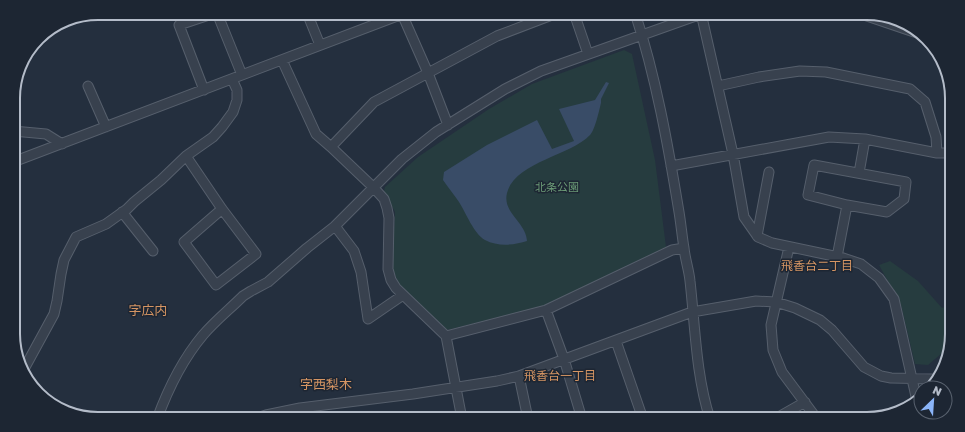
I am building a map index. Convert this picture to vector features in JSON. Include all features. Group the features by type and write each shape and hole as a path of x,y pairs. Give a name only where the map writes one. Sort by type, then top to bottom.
{"street":[{"path":"194,20 179,25 204,90"},
{"path":"219,20 242,75"},
{"path":"310,20 320,45"},
{"path":"20,159 282,60 320,45 374,20"},
{"path":"406,20 448,125"},
{"path":"331,147 374,102 497,36 539,20"},
{"path":"576,20 588,54"},
{"path":"637,20 661,115 671,166 690,279 692,312 702,389 708,412"},
{"path":"160,412 171,383 204,334 243,296 268,282 335,226 373,187 416,147 516,82 541,71 682,20"},
{"path":"704,20 733,154 744,217 757,236 772,243 861,264 879,278 894,299 913,383"},
{"path":"888,23 898,27"},
{"path":"282,60 316,134 373,187 384,200 389,218 388,269 391,280 396,288 446,336 460,412"},
{"path":"718,86 759,77 800,71 826,72 910,89 925,102 936,137 936,153"},
{"path":"26,365 54,314 60,274 64,260 76,238 106,224 161,180 186,156 213,137 229,119 233,112 237,90 232,79"},
{"path":"88,86 106,127"},
{"path":"20,132 46,134 62,144"},
{"path":"671,166 829,137 865,140 936,153 945,153"},
{"path":"859,173 865,140"},
{"path":"186,156 222,209 256,254 216,285 184,242 222,209"},
{"path":"814,165 906,182 904,199 887,212 847,205 808,195 814,165"},
{"path":"757,236 769,172"},
{"path":"836,257 847,205"},
{"path":"122,212 153,251"},
{"path":"335,226 354,251 361,272 368,318 403,294"},
{"path":"789,247 771,325 773,350 782,372 812,412"},
{"path":"446,336 546,310 672,250 684,248"},
{"path":"281,412 300,408 413,394 497,381 519,376 692,312 756,301 776,302 795,308 820,320 832,330 864,367 880,376 891,378 930,379"},
{"path":"546,310 564,359 580,412"},
{"path":"616,341 641,412"},
{"path":"519,376 527,412"},
{"path":"787,412 805,402"}],"green space":[{"name":"北条公園","path":"624,50 632,54 655,160 666,247 544,306 447,330 398,283 392,267 395,212 384,191 385,187 418,157 489,109 532,84"},
{"path":"890,261 918,281 942,308 945,307 945,339 942,353 928,365 915,364 901,305 879,265"}],"water":[{"path":"606,82 609,83 601,99 597,120 592,133 570,149 532,167 512,182 507,193 506,200 511,212 523,228 527,241 517,244 495,244 481,237 443,180 444,172 487,145 537,120 552,149 574,141 559,109 595,100"}],"district":[{"name":"飛香台二丁目","path":"817,266"},
{"name":"字広内","path":"148,310"},
{"name":"飛香台一丁目","path":"560,376"},
{"name":"字西梨木","path":"326,384"}]}
